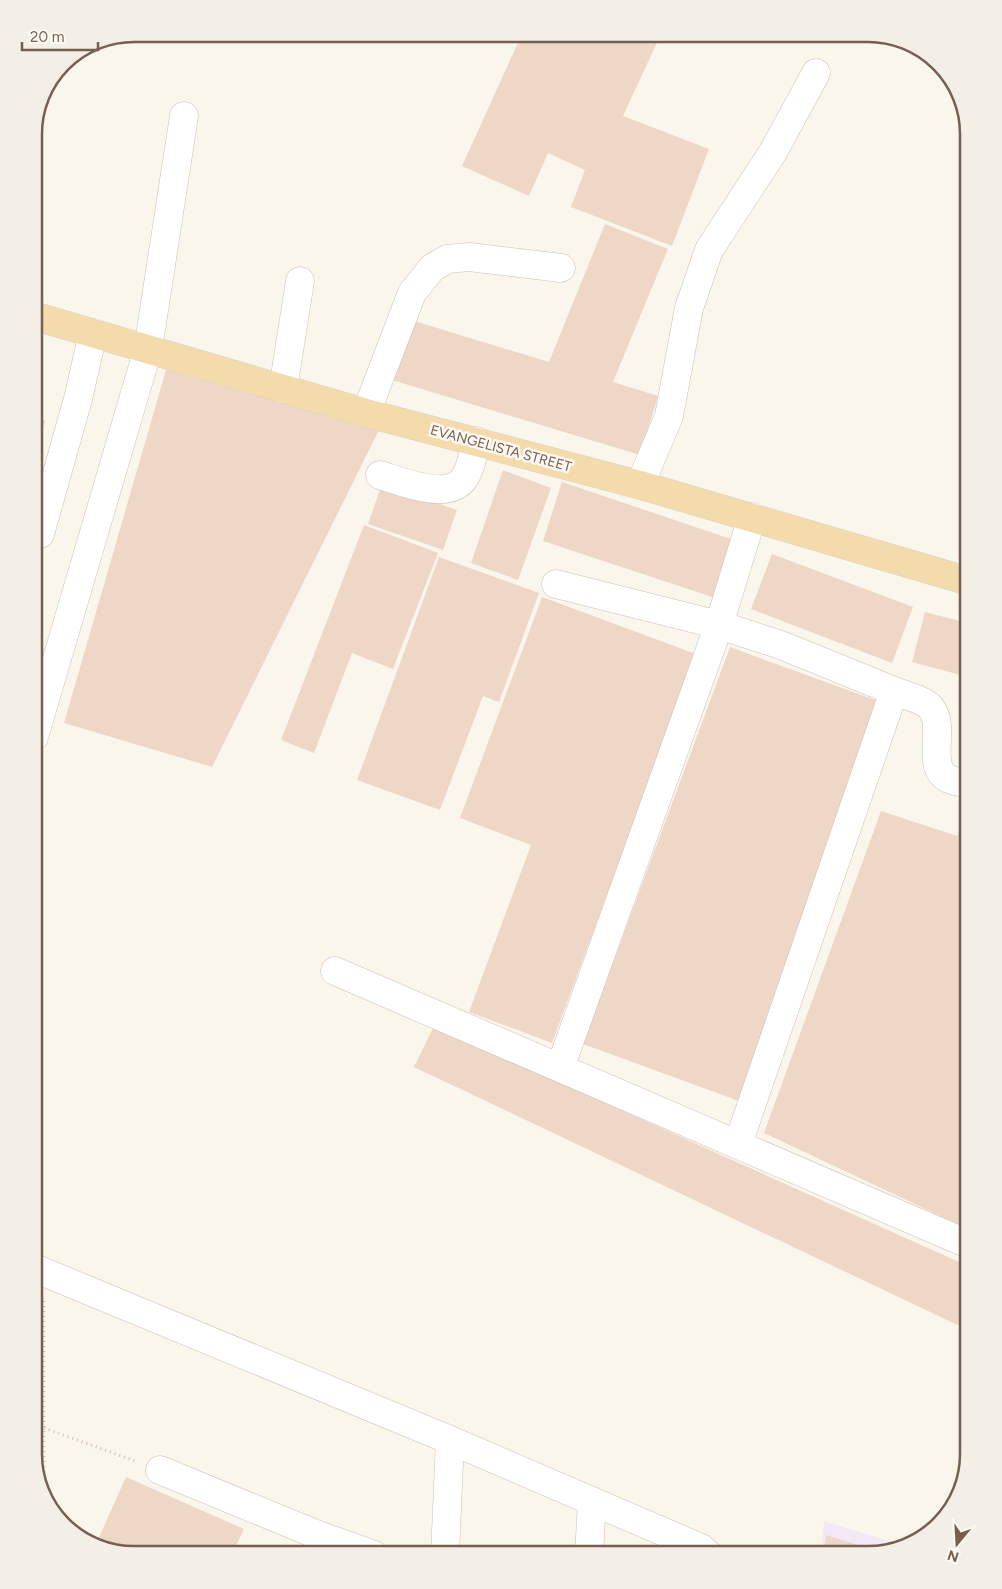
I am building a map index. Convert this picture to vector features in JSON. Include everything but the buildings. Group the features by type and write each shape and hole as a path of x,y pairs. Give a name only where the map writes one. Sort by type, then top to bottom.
{"main road":[{"name":"EVANGELISTA STREET","path":"43,319 366,413 640,485 960,579"}],"street":[{"path":"640,485 670,416 690,308 709,250 773,152 816,73"},
{"path":"43,708 148,349 184,116"},
{"path":"366,413 412,294 432,268 447,259 469,257 560,268"},
{"path":"282,389 300,281"},
{"path":"43,524 78,399 93,333"},
{"path":"380,475 416,486 440,490 454,488 463,480 471,463 476,441"},
{"path":"560,1068 719,625 752,517"},
{"path":"556,584 719,625 781,645 930,707 936,720 937,763 942,774 949,779 960,782"},
{"path":"738,1144 894,691"},
{"path":"335,971 960,1241"},
{"path":"42,1272 450,1440 696,1546"},
{"path":"445,1546 450,1440"},
{"path":"160,1470 312,1544"},
{"path":"590,1546 592,1501"}],"path":[{"path":"42,1367 44,1471"},
{"path":"44,1428 160,1470"}],"shaded area":[{"path":"824,1521 894,1543 880,1546 822,1546"}]}
